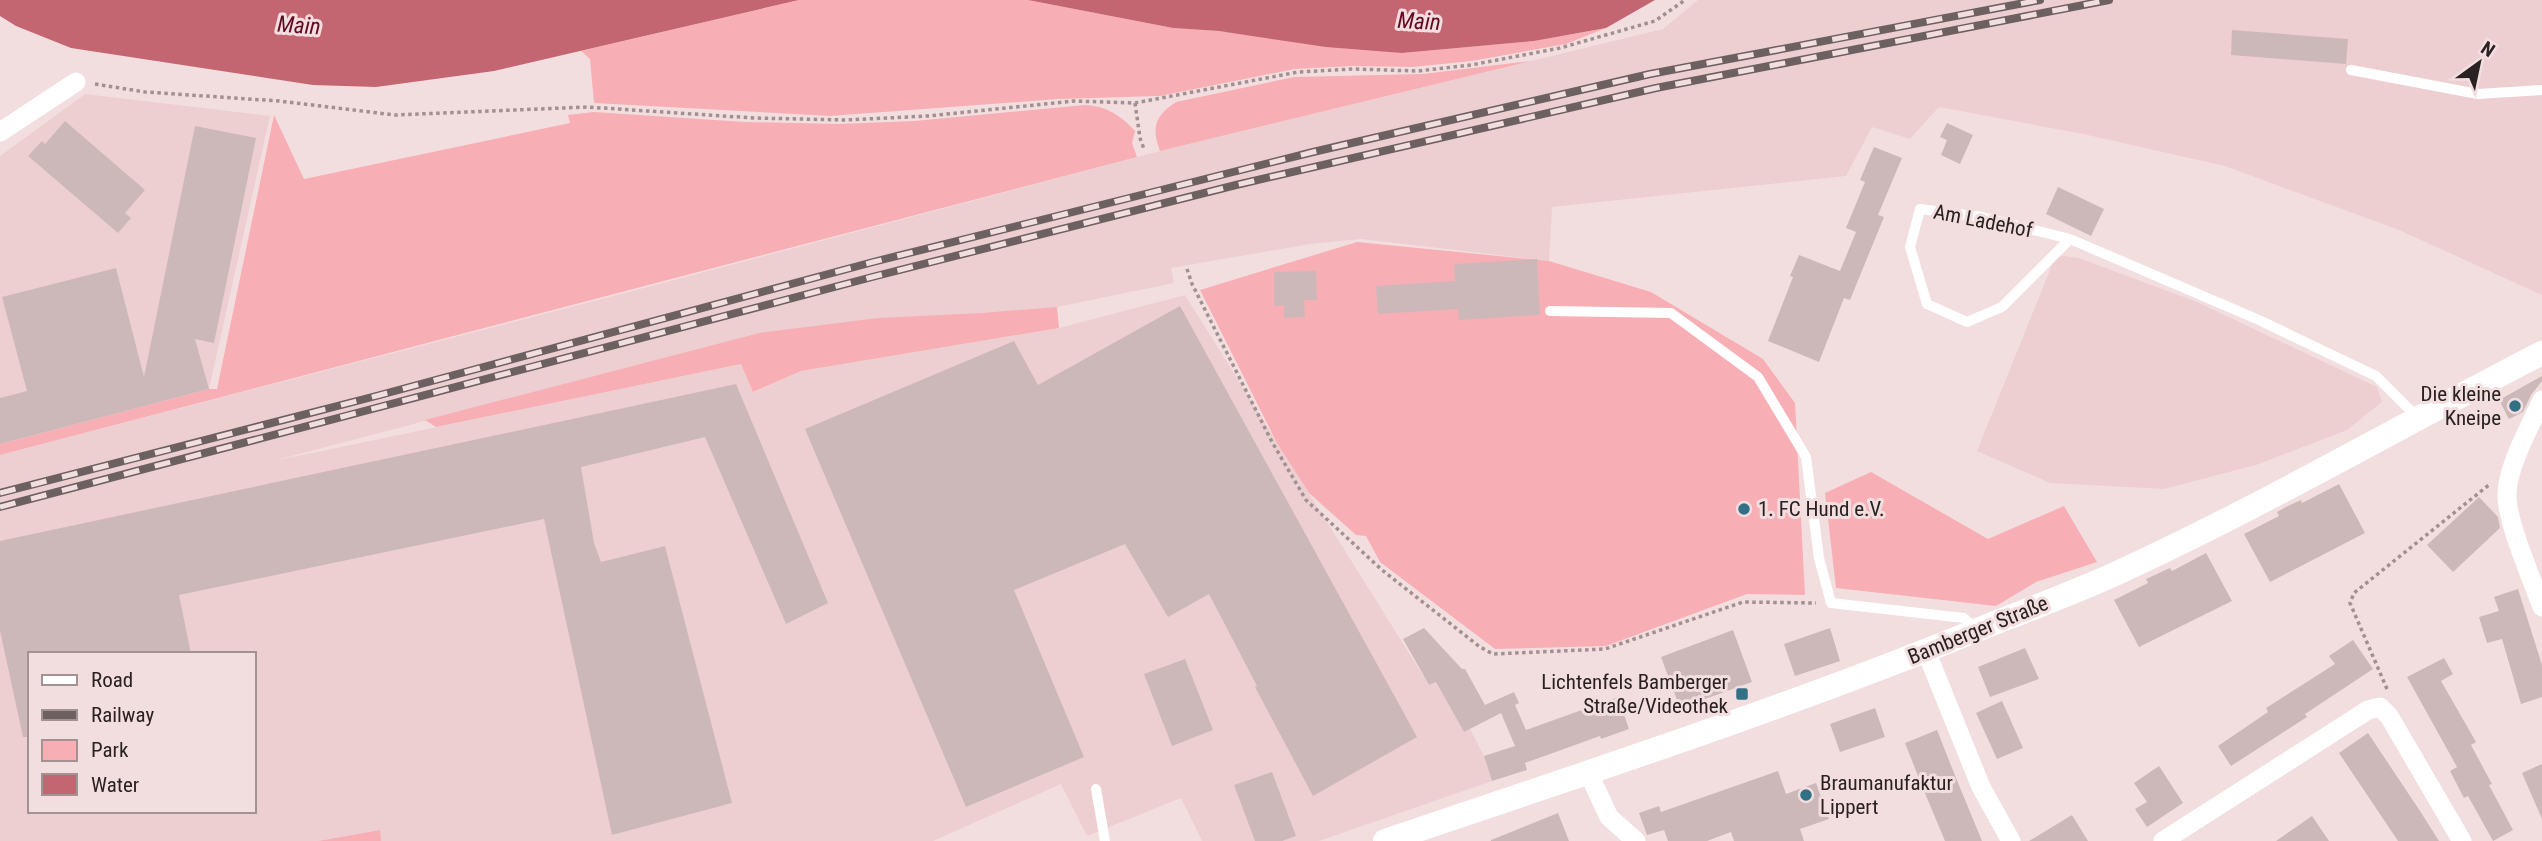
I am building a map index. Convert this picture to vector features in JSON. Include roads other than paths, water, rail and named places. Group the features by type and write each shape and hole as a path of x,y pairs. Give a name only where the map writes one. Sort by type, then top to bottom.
{"street":[{"path":"0,132 76,82"},
{"name":"Bamberger Straße","path":"1385,841 1756,716 1977,631 2116,573 2281,491 2542,353"},
{"path":"2542,400 2510,473 2507,497 2512,522 2542,607"},
{"path":"1926,651 1981,787 2011,841"},
{"path":"2163,841 2368,710 2380,707 2389,716 2462,841"},
{"path":"1588,772 1609,817 1636,841"}],"lane":[{"path":"2351,69 2478,94 2542,90"},
{"name":"Am Ladehof","path":"2070,239 2002,307 1967,322 1927,304 1910,247 1920,209 1982,217 2070,239 2259,320 2376,376 2417,418"},
{"path":"1550,311 1671,313 1758,377 1806,457 1819,558 1830,603 1964,618 1977,631"},
{"path":"1096,789 1105,841"}],"water":[{"name":"Main","path":"0,0 799,0 494,71 376,87 313,85 71,48 16,26 0,16"},
{"name":"Main","path":"1028,0 1655,0 1606,28 1534,41 1402,53 1326,47 1219,31 1173,28"}],"railway":[{"path":"0,493 380,395 873,262 1313,152 1650,74 2040,0"},
{"path":"0,507 876,276 1236,185 1656,88 2109,0"}],"place":[{"name":"Die kleine Kneipe","path":"2515,406"},
{"name":"1. FC Hund e.V.","path":"1744,509"},
{"name":"Lichtenfels Bamberger Straße/Videothek","path":"1742,694"},
{"name":"Braumanufaktur Lippert","path":"1806,795"}]}
